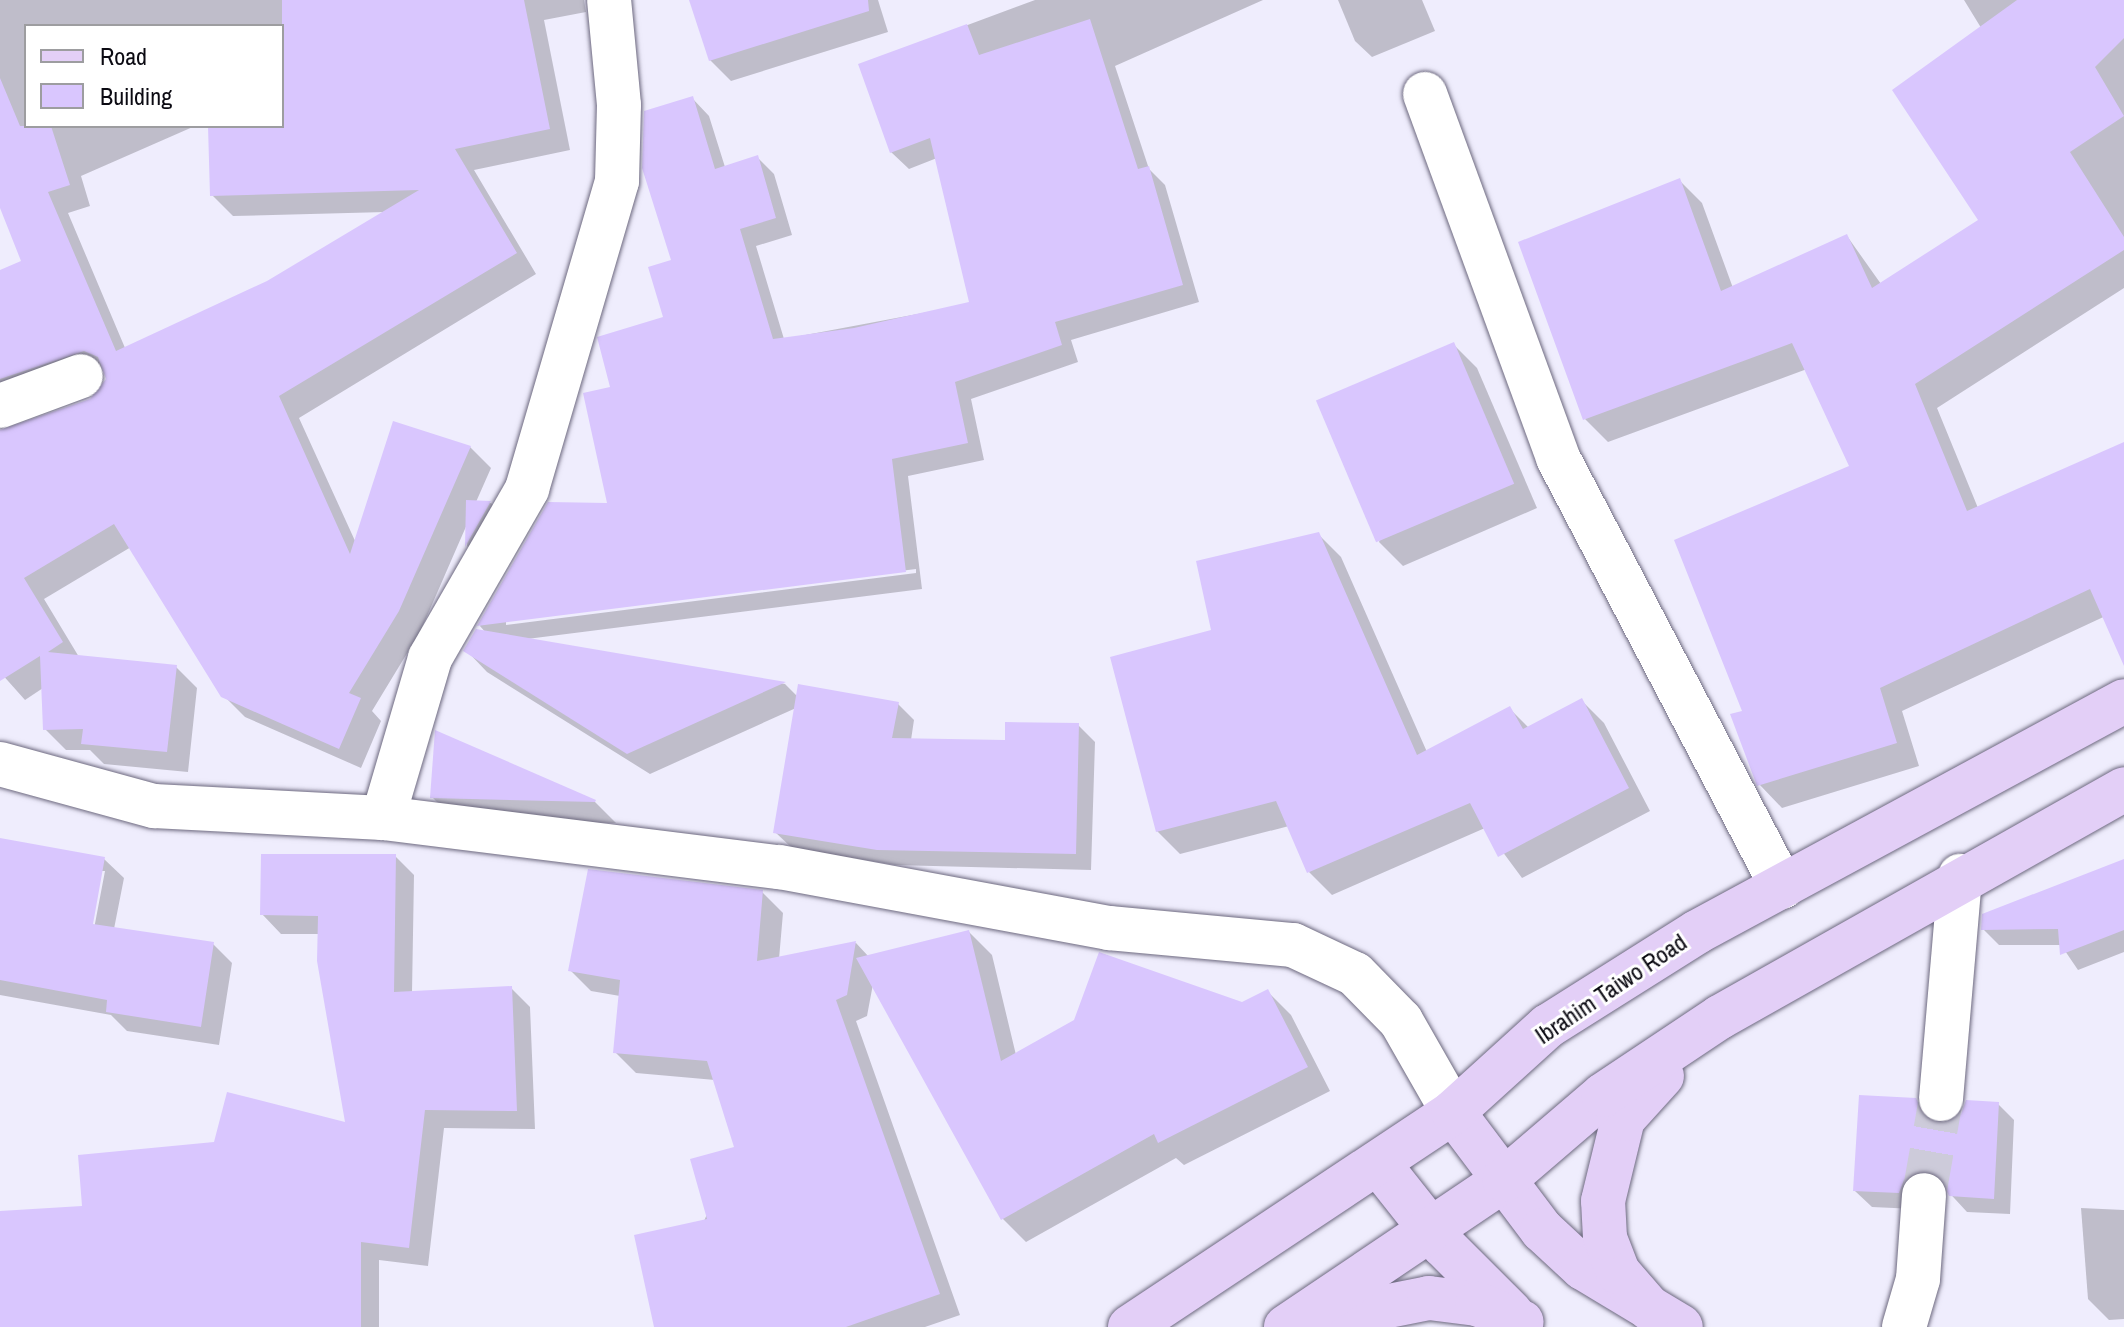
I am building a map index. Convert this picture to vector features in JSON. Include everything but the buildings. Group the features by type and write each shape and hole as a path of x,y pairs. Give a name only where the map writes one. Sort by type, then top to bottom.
{"main road":[{"name":"Ibrahim Taiwo Road","path":"1130,1327 1453,1112 1548,1026 1782,887 2124,701"},
{"path":"1286,1327 1504,1180 1603,1095 1720,1017 1960,876 2124,789"},
{"path":"1666,1318 1618,1272 1605,1238 1608,1160 1623,1119 1720,1017"},
{"path":"1453,1112 1504,1180 1583,1268 1666,1318"},
{"path":"1378,1163 1431,1230 1525,1325"},
{"path":"1295,1327 1379,1302 1429,1298 1477,1304 1525,1325"}],"street":[{"path":"383,818 430,658 527,489 617,181 619,105 609,0"},
{"path":"1425,94 1558,458 1782,887"},
{"path":"0,406 81,376"},
{"path":"0,764 154,806 383,818 779,867 1109,928 1293,945 1355,974 1401,1021 1453,1112"},
{"path":"1941,1099 1960,876"},
{"path":"1904,1327 1918,1279 1924,1195"}],"tunnel":[{"path":"1924,1195 1941,1099"}]}
